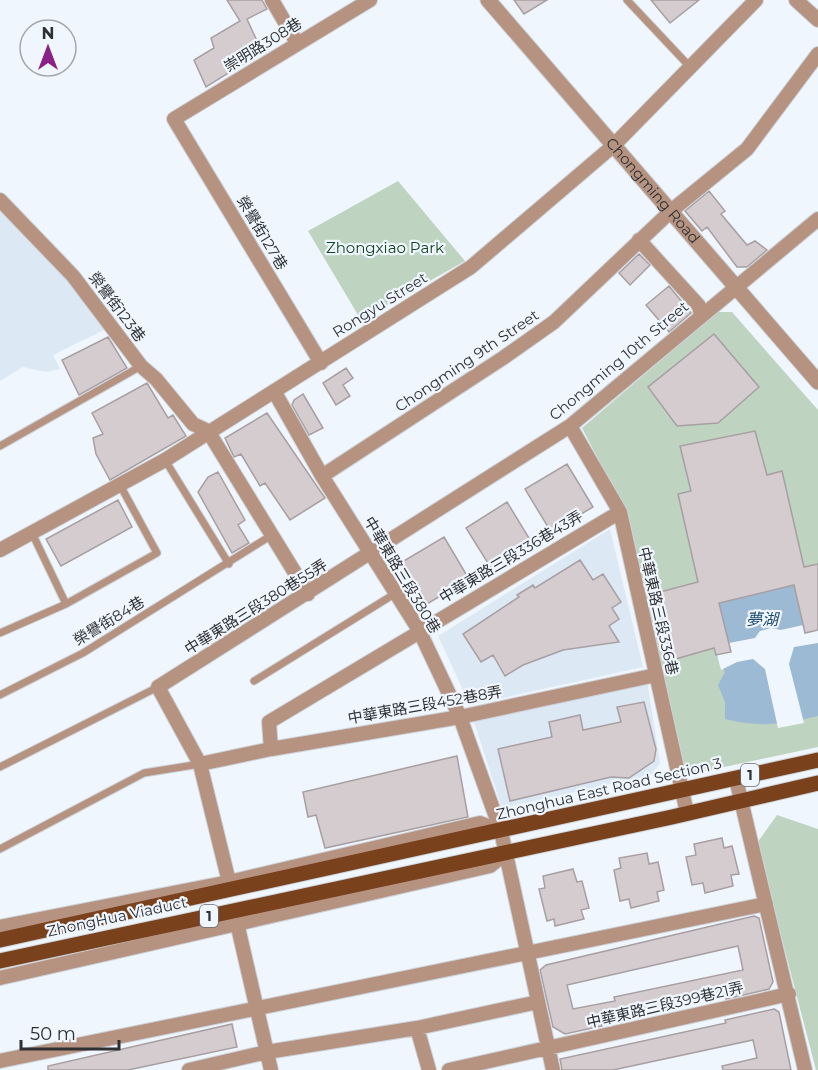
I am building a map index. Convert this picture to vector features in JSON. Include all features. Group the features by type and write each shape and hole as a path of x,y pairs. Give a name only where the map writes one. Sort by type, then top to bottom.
{"main road":[{"name":"Zhonghua East Road Section 3","path":"408,852 818,760"},
{"name":"1","path":"506,853 818,783"},
{"name":"ZhongHua Viaduct","path":"0,940 408,852"},
{"name":"ZhongHua Viaduct","path":"0,961 506,853"}],"street":[{"path":"272,0 297,42"},
{"name":"崇明路308巷","path":"174,119 297,42 370,0"},
{"name":"Chongming Road","path":"488,0 818,382"},
{"name":"Rongyu Street","path":"0,550 165,460 471,267 613,146 756,0"},
{"path":"796,0 818,20"},
{"name":"Chongming 9th Street","path":"322,476 554,322 670,211 747,149 818,54"},
{"name":"榮譽街127巷","path":"174,119 321,363"},
{"name":"榮譽街123巷","path":"0,200 73,276 141,366 156,379 193,424 208,431"},
{"name":"Chongming 10th Street","path":"371,554 570,426 701,315 817,223"},
{"path":"639,240 699,306 701,315"},
{"name":"中華東路三段380巷","path":"274,391 322,476 419,630 460,717 501,831 553,1070"},
{"name":"中華東路三段336巷","path":"570,426 620,512 687,813"},
{"path":"208,431 308,594"},
{"name":"中華東路三段336巷43弄","path":"271,749 269,722 419,630 620,512"},
{"name":"中華東路三段380巷55弄","path":"158,687 371,554"},
{"name":"中華東路三段452巷8弄","path":"200,764 271,749 460,717 656,675"},
{"path":"158,687 200,764 229,882"},
{"path":"736,779 806,1070"},
{"path":"0,927 229,882 480,823 501,831"},
{"path":"0,978 490,866 506,853"},
{"path":"0,1061 256,1006 528,954 766,904"},
{"path":"237,922 271,1070"},
{"name":"中華東路三段399巷21弄","path":"449,1070 789,994"},
{"path":"189,1070 267,1052 417,1028 538,1002"},
{"path":"417,1028 429,1070"}],"lane":[{"path":"627,0 691,68"},
{"path":"0,446 141,366"},
{"path":"165,460 229,564"},
{"path":"0,633 66,604 157,553 120,485"},
{"path":"33,533 66,604"},
{"name":"榮譽街84巷","path":"0,695 83,653 229,564 272,535"},
{"path":"254,681 396,593"},
{"path":"0,767 158,687"},
{"path":"0,849 144,774 200,764"}],"shaded area":[{"path":"0,206 26,237 78,285 108,328 53,355 60,369 46,372 23,367 0,381"},
{"path":"610,529 643,667 470,705 438,636"},
{"path":"647,680 660,763 651,775 502,808 473,719"}],"green space":[{"name":"Zhongxiao Park","path":"398,181 465,261 361,320 308,231"},
{"path":"717,312 732,312 818,410 818,747 696,773 687,770 680,761 622,505 582,428"},
{"path":"777,815 818,829 818,1070 816,1070 757,843"}],"water":[{"name":"夢湖","path":"799,546 818,620 818,716 772,724 725,719 725,702 718,685 725,672 716,655 695,571"}],"pier":[{"path":"799,546 818,620 818,643 794,647 789,664 804,723 778,728 765,669 753,659 737,662 721,670 695,571","holes":["794,585 803,625 781,630 771,628 760,631 755,638 729,643 719,603"]}],"building":[{"path":"227,0 262,0 267,9 247,19 262,52 206,87 194,60 214,48 211,38 240,21"},
{"path":"514,0 547,0 524,14"},
{"path":"651,0 699,0 670,23"},
{"path":"709,191 725,211 721,214 747,245 755,241 767,250 747,267 737,267 707,227 702,231 685,211"},
{"path":"639,254 650,265 630,285 619,273"},
{"path":"669,286 691,313 669,332 646,305"},
{"path":"714,334 759,387 718,423 677,426 648,387"},
{"path":"108,337 127,368 79,395 62,360"},
{"path":"346,368 353,378 343,385 350,396 336,405 323,383"},
{"path":"147,383 168,418 173,415 186,436 110,480 96,454 93,438 103,434 92,413"},
{"path":"303,394 323,428 309,435 292,405 294,400"},
{"path":"267,413 325,498 290,520 265,483 260,486 241,454 234,457 225,438"},
{"path":"755,431 767,475 782,471 804,567 818,564 818,630 805,633 794,585 719,603 731,652 716,655 714,648 672,660 656,593 698,582 678,494 691,491 680,446"},
{"path":"567,464 593,507 551,532 525,489"},
{"path":"218,472 245,520 238,525 249,543 232,553 198,492 208,477"},
{"path":"118,500 132,527 61,566 46,539"},
{"path":"507,502 532,543 491,568 466,528"},
{"path":"444,537 469,579 427,604 402,562"},
{"path":"580,560 593,580 603,574 621,602 612,608 619,619 609,626 619,642 563,650 523,665 505,676 493,655 481,662 463,634 519,597 517,595 533,585 535,588"},
{"path":"644,702 656,749 654,761 629,778 611,777 510,801 498,749 552,737 549,722 580,715 583,730 621,722 617,707"},
{"path":"457,756 468,817 325,848 316,815 308,817 303,792"},
{"path":"722,838 724,848 732,846 739,874 731,875 733,886 705,893 703,883 692,885 686,857 696,855 694,844"},
{"path":"647,853 649,864 658,862 664,890 657,892 659,901 631,908 629,899 620,901 614,870 621,868 619,858"},
{"path":"573,869 577,882 582,881 589,908 581,910 584,919 555,926 554,919 547,921 539,889 545,888 543,876"},
{"path":"754,916 759,918 773,982 769,989 726,999 725,994 601,1021 602,1026 565,1034 553,1027 540,970 546,965","holes":["738,946 743,970 614,997 615,1001 573,1009 567,985"]},
{"path":"774,1009 779,1012 791,1070 723,1070 722,1066 757,1058 753,1040 613,1070 562,1070 560,1059 726,1023 725,1020"},
{"path":"232,1024 237,1047 128,1070 48,1070 48,1066"}]}
